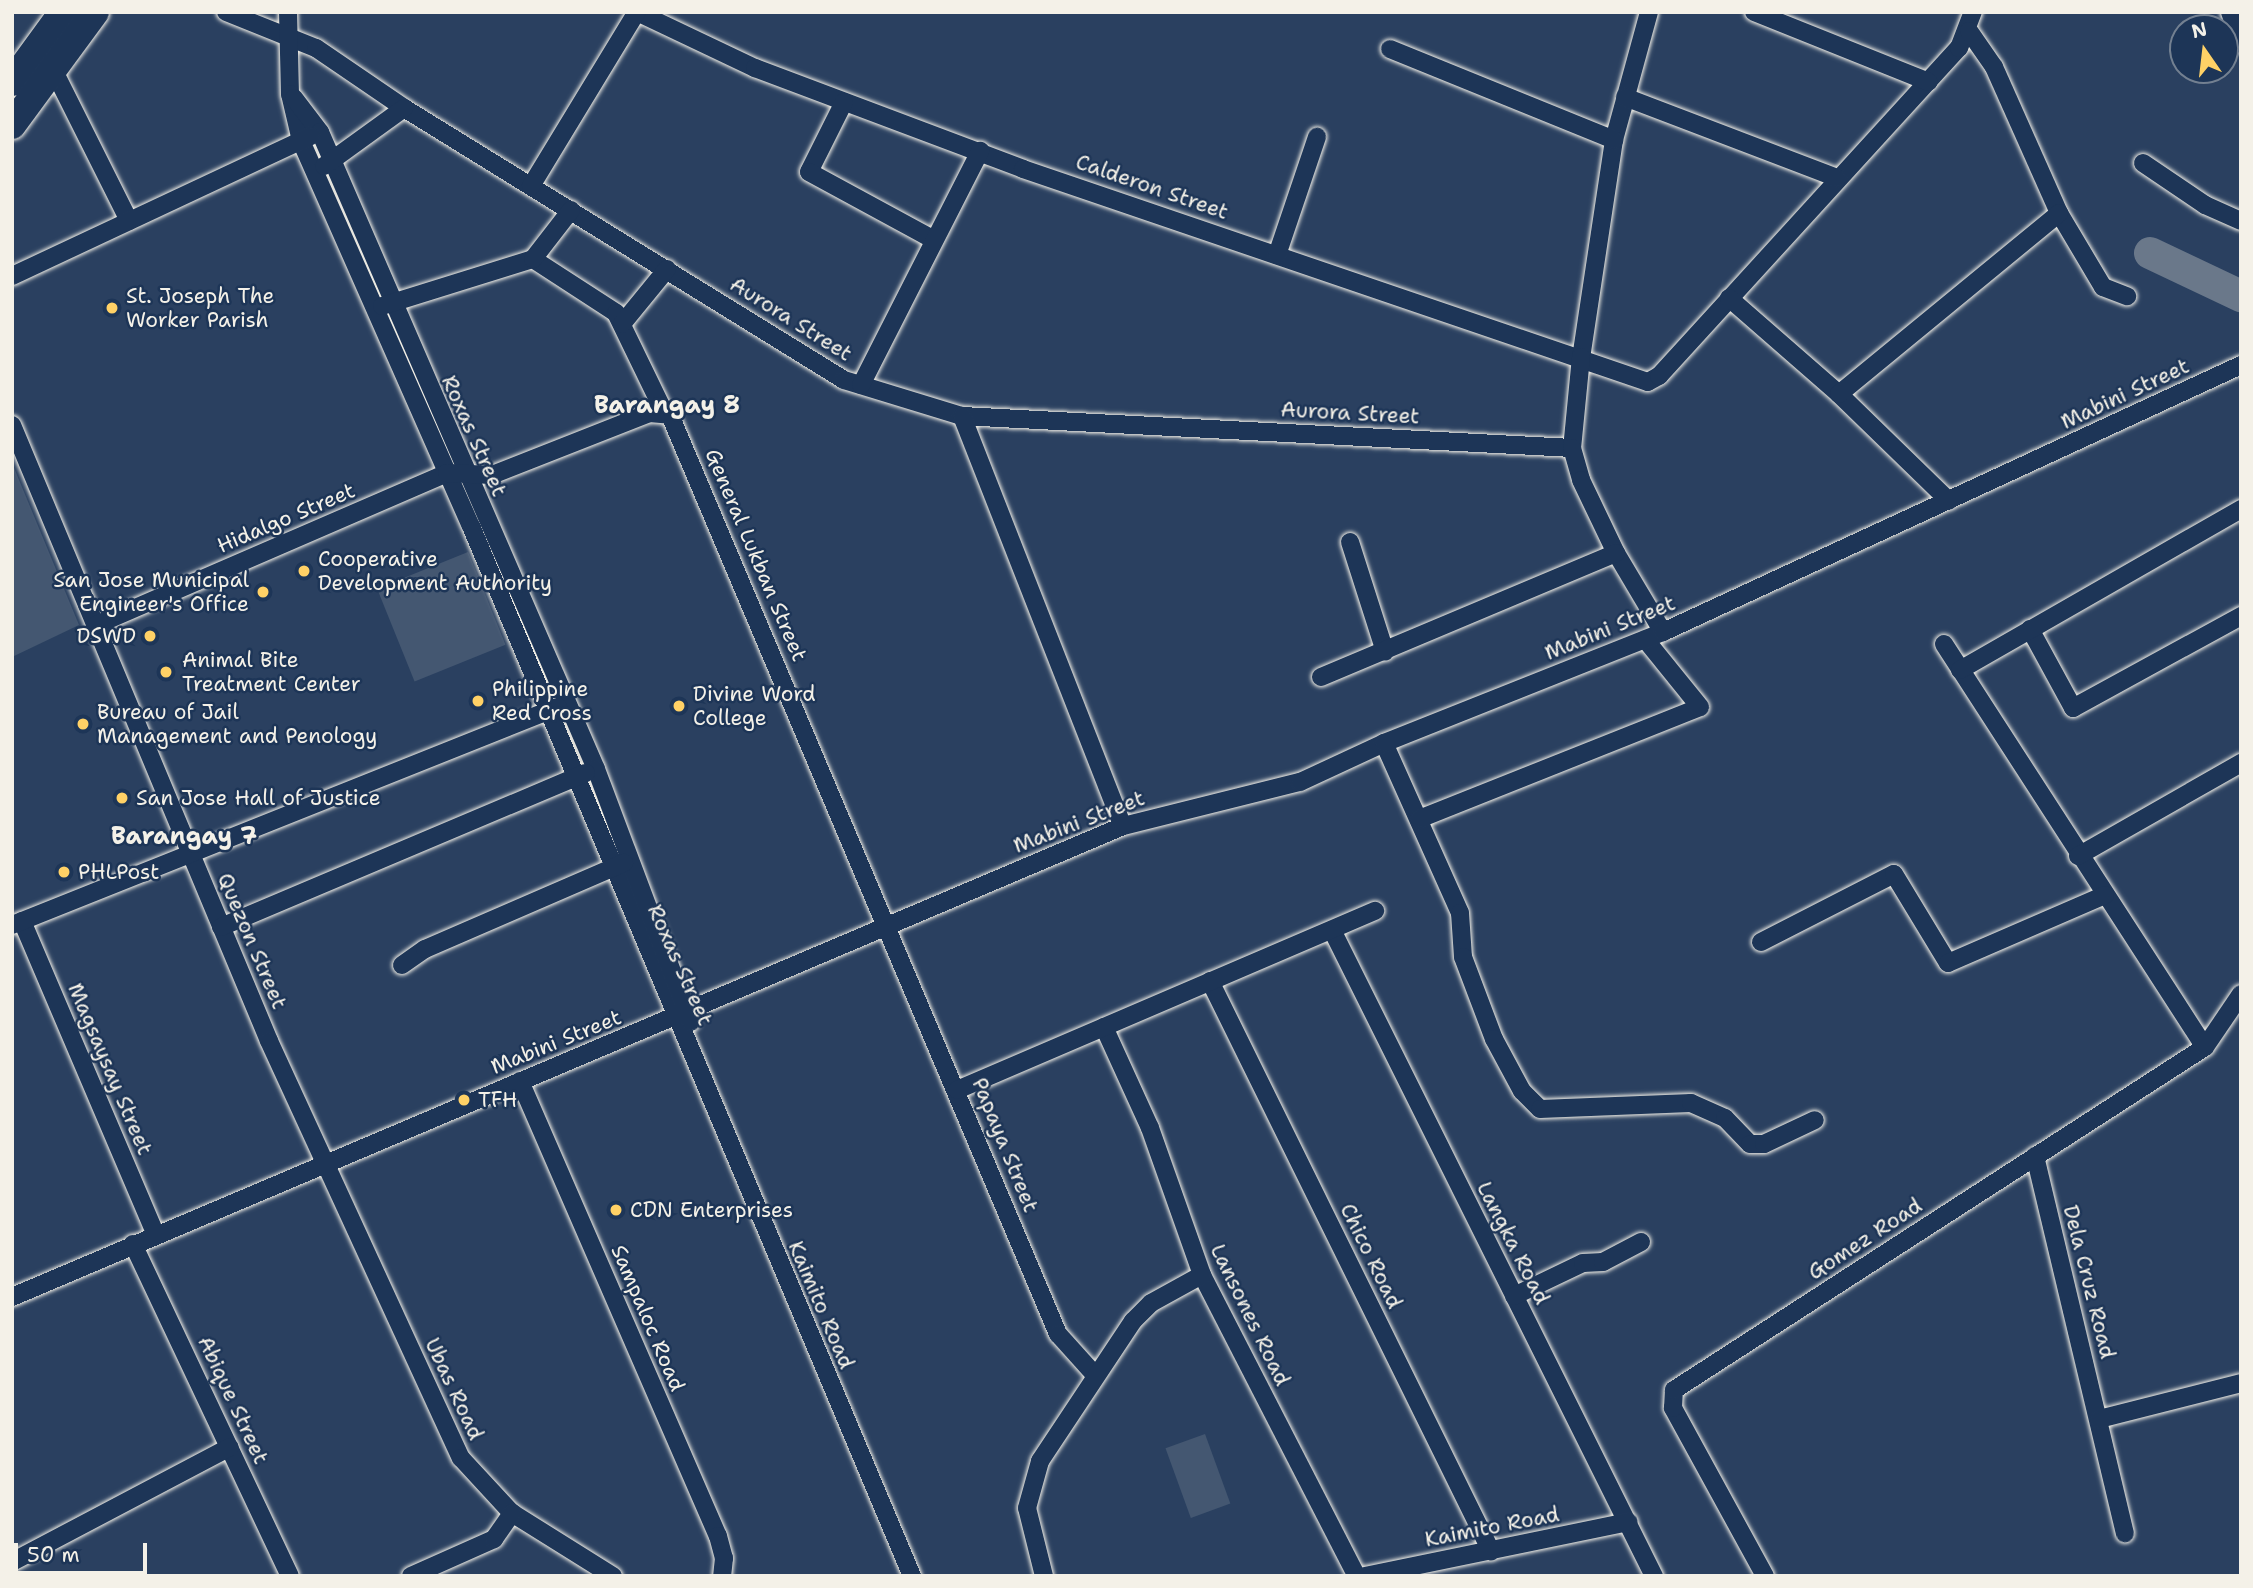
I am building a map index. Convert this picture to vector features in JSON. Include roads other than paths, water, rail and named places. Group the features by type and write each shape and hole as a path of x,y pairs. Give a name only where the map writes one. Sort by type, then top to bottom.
{"main road":[{"path":"12,82 64,12"},
{"path":"12,125 95,12"}],"street":[{"name":"Aurora Street","path":"226,12 285,32 844,380 962,416 1572,448"},
{"name":"Roxas Street","path":"288,12 285,32 290,94 301,141 384,306 456,473 548,711 613,868 683,1015"},
{"path":"531,186 637,12"},
{"name":"Calderon Street","path":"637,12 755,68 844,102 1648,382 1659,376 1729,298"},
{"path":"1649,12 1614,140 1581,357 1572,448 1586,490 1616,553 1663,632"},
{"path":"1755,12 1929,82"},
{"path":"1949,501 1839,394 1729,298 1837,178 1929,82 1969,31 1973,12"},
{"path":"2230,12 2241,44"},
{"path":"1969,31 1994,67 2059,213 2103,286 2127,296"},
{"path":"1390,49 1614,140"},
{"path":"52,69 128,220"},
{"name":"Roxas Street","path":"290,94 320,132 332,159 384,306"},
{"path":"1625,97 1837,178"},
{"path":"844,102 810,172 934,240"},
{"path":"316,172 404,108"},
{"path":"12,276 320,132"},
{"path":"1276,254 1317,137"},
{"path":"861,385 980,151"},
{"path":"2143,163 2205,205 2241,221"},
{"path":"384,306 533,259 570,210"},
{"path":"1839,394 2059,213"},
{"name":"General Lukban Street","path":"533,259 608,306 622,324 664,412 675,421 887,924"},
{"path":"622,324 667,269"},
{"name":"Mabini Street","path":"12,1297 323,1163 683,1015 887,924 1123,826 1300,782 1384,743 1663,632 2241,365"},
{"path":"456,473 492,475 649,413 664,412"},
{"path":"962,416 1123,826"},
{"name":"Quezon Street","path":"12,425 221,927 323,1163"},
{"name":"Roxas Street","path":"456,473 596,769 631,860 693,1050"},
{"name":"Hidalgo Street","path":"96,625 456,473"},
{"path":"1960,670 2241,509"},
{"path":"1350,542 1385,652"},
{"path":"1321,677 1616,553"},
{"path":"2030,629 2073,708 2241,616"},
{"path":"1419,820 1700,707 1645,639"},
{"path":"1944,644 2078,856 2205,1047"},
{"path":"17,923 190,851 567,704"},
{"path":"1384,743 1460,913 1463,957 1494,1039 1522,1091 1540,1109 1691,1103 1725,1118 1750,1144 1764,1144 1815,1120"},
{"path":"2078,856 2241,763"},
{"path":"221,927 596,769"},
{"path":"402,965 425,949 631,860"},
{"path":"1761,942 1894,874 1948,963 2105,895"},
{"path":"957,1090 1375,911"},
{"name":"Magsaysay Street","path":"17,923 156,1235"},
{"name":"Papaya Street","path":"887,924 1058,1334 1094,1374"},
{"name":"Langka Road","path":"1332,930 1654,1576"},
{"name":"Chico Road","path":"1210,981 1491,1551"},
{"name":"Gomez Road","path":"1765,1576 1673,1408 1674,1390 2205,1047 2241,994"},
{"name":"Lansones Road","path":"1104,1027 1150,1128 1202,1275 1357,1576"},
{"name":"Kaimito Road","path":"693,1050 765,1234 912,1576"},
{"name":"Sampaloc Road","path":"520,1081 718,1536 724,1558 722,1576"},
{"name":"Dela Cruz Road","path":"2035,1156 2125,1533"},
{"name":"Ubas Road","path":"323,1163 461,1458 512,1513 613,1576"},
{"path":"1514,1296 1583,1263 1602,1262 1641,1242"},
{"name":"Abique Street","path":"133,1244 290,1576"},
{"path":"1044,1576 1027,1508 1040,1461 1094,1374 1151,1303 1202,1275"},
{"path":"2099,1419 2241,1383"},
{"path":"12,1562 230,1447"},
{"path":"411,1576 494,1539 512,1513"},
{"name":"Kaimito Road","path":"1365,1576 1629,1522"}],"waterway":[{"path":"2150,253 2241,296"}],"place":[{"name":"St. Joseph The Worker Parish","path":"112,308"},
{"name":"Cooperative Development Authority","path":"304,571"},
{"name":"San Jose Municipal Engineer's Office","path":"263,592"},
{"name":"DSWD","path":"150,636"},
{"name":"Animal Bite Treatment Center","path":"166,672"},
{"name":"Philippine Red Cross","path":"478,701"},
{"name":"Divine Word College","path":"679,706"},
{"name":"Bureau of Jail Management and Penology","path":"83,724"},
{"name":"San Jose Hall of Justice","path":"122,798"},
{"name":"PHLPost","path":"64,872"},
{"name":"TFH","path":"464,1100"},
{"name":"CDN Enterprises","path":"616,1210"}],"district":[{"name":"Barangay 8","path":"667,406"},
{"name":"Barangay 7","path":"184,837"}]}
